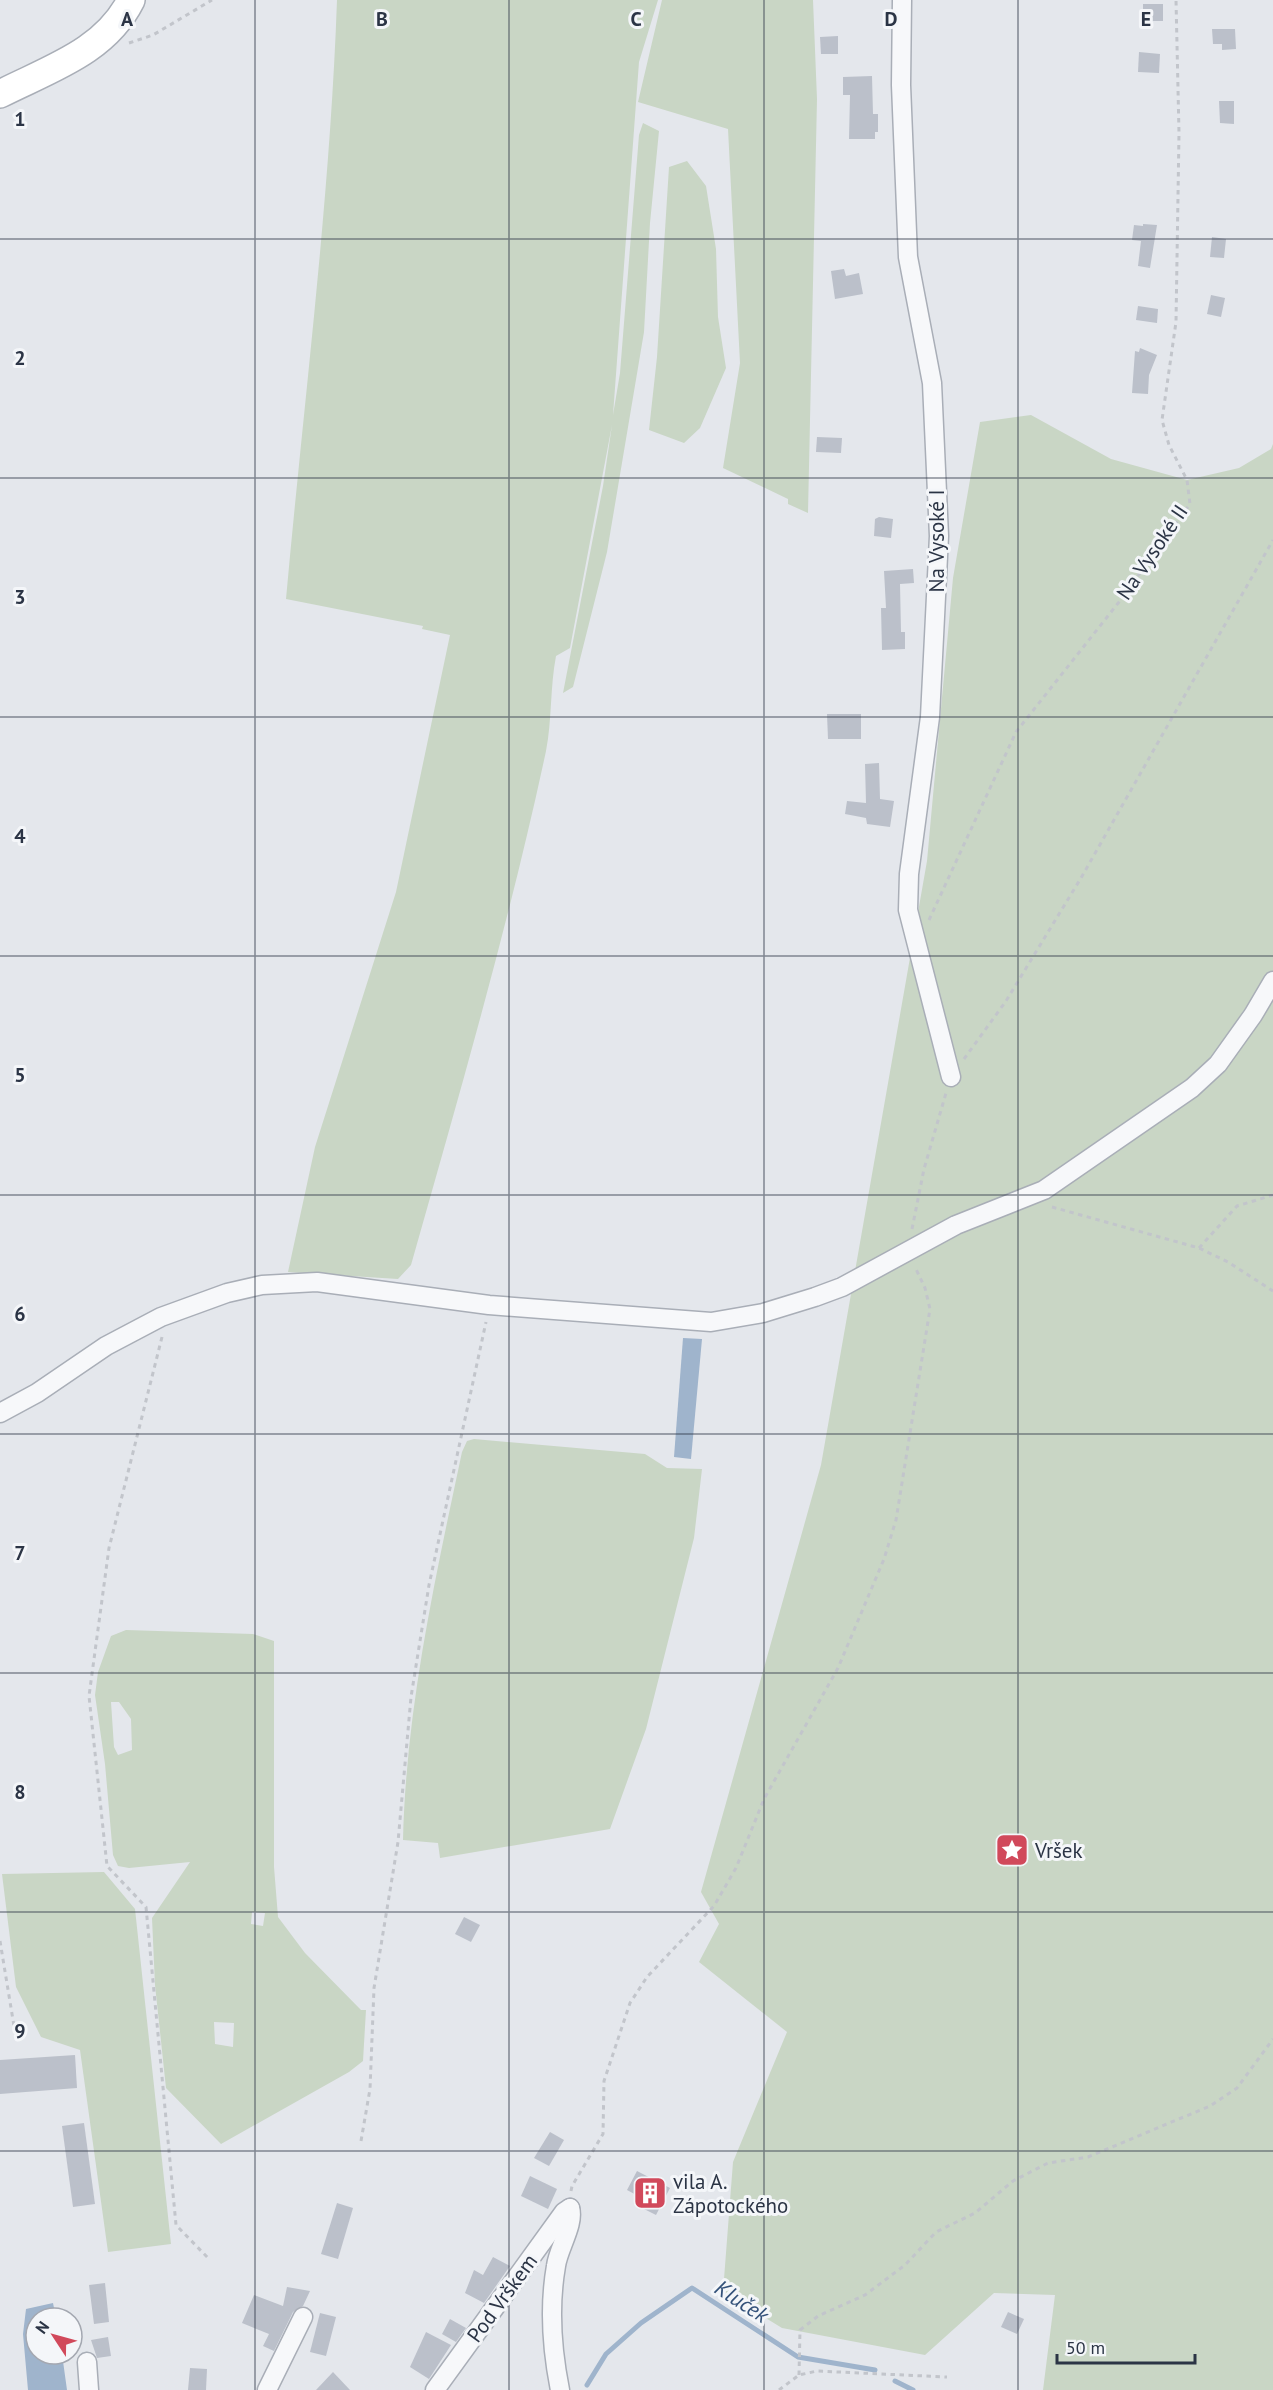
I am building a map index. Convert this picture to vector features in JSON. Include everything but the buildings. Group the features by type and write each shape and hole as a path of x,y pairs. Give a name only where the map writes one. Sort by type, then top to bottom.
{"street":[{"path":"0,94 71,60 91,46 120,18 131,0"},
{"name":"Na Vysoké I","path":"902,0 901,85 908,257 932,382 939,536 930,717 909,874 908,910 951,1077"},
{"path":"0,1413 37,1393 106,1346 161,1317 236,1291 285,1282 317,1282 489,1305 679,1321 735,1319 842,1287 956,1225 1044,1190 1192,1088 1218,1064 1253,1015 1273,981"},
{"path":"560,2390 553,2345 553,2295 556,2266 571,2216 570,2208"},
{"name":"Pod Vrškem","path":"435,2390 564,2212 570,2208"},
{"path":"267,2390 303,2317"},
{"path":"87,2362 89,2390"}],"path":[{"path":"125,44 153,35 212,0"},
{"name":"Na Vysoké II","path":"917,946 1016,732 1119,602 1190,504 1187,480 1169,445 1162,420 1176,322 1179,133 1176,0"},
{"path":"570,2208 572,2186 603,2134 604,2081 630,2003 646,1977 714,1906 730,1878 764,1799 838,1668 884,1559 896,1520 930,1309 925,1288 908,1250 924,1169 951,1077 1006,1001 1081,878 1273,540"},
{"path":"1199,1248 1237,1206 1273,1195"},
{"path":"1042,1205 1199,1248 1227,1262 1273,1291"},
{"path":"361,2141 370,2089 374,1988 397,1852 411,1697 429,1585 489,1305"},
{"path":"161,1317 162,1337 109,1548 89,1696 107,1866 146,1907 176,2225 209,2259"},
{"path":"0,1941 14,2026"},
{"path":"799,2372 800,2330 818,2316 865,2295 905,2265 936,2232 975,2213 1012,2181 1048,2163 1088,2157 1210,2106 1237,2088 1273,2039"},
{"path":"779,2390 799,2372 838,2371 947,2378"}],"green space":[{"path":"337,0 658,0 639,62 613,415 620,373 639,135 643,123 659,131 650,223 644,332 607,552 573,687 563,693 603,486 612,425 570,648 556,656 546,751 516,880 483,1009 411,1265 398,1279 288,1272 315,1147 396,892 450,635 422,629 423,626 286,599 323,225"},
{"path":"662,0 813,0 817,99 808,513 788,504 788,499 723,468 740,363 728,129 638,102"},
{"path":"687,161 706,186 716,249 718,317 726,368 700,428 684,443 649,430 657,357 669,167"},
{"path":"1031,415 1111,459 1187,480 1239,468 1271,449 1273,444 1273,2390 1043,2390 1055,2295 994,2293 925,2355 782,2328 723,2292 733,2162 787,2032 699,1962 719,1924 701,1892 821,1465 927,861 953,578 980,422"},
{"path":"474,1439 645,1454 667,1468 702,1469 694,1538 646,1729 610,1829 440,1858 438,1843 403,1840 405,1791 416,1693 432,1596 462,1452 467,1441"},
{"path":"126,1630 253,1634 274,1641 274,1867 278,1917 305,1953 361,2010 366,2010 363,2061 349,2072 221,2144 166,2088 155,1985 152,1918 190,1862 129,1868 118,1866 113,1855 105,1764 95,1695 98,1672 111,1636","holes":["111,1702 119,1702 131,1719 132,1750 118,1755 114,1747","252,1912 265,1913 263,1926 251,1924","214,2022 234,2023 233,2047 215,2044"]},
{"path":"104,1872 135,1909 171,2244 108,2252 80,2050 41,2037 16,1987 2,1874"}],"water":[{"path":"683,1338 702,1339 691,1459 674,1457"},
{"path":"26,2366 64,2366 67,2390 28,2390"}],"waterway":[{"name":"Kluček","path":"587,2385 606,2354 641,2323 692,2288 798,2357 875,2370"},
{"name":"Kluček","path":"895,2381 913,2390"}],"place":[{"name":"Vršek","path":"1012,1850"},
{"name":"vila A. Zápotockého","path":"650,2193"}]}
